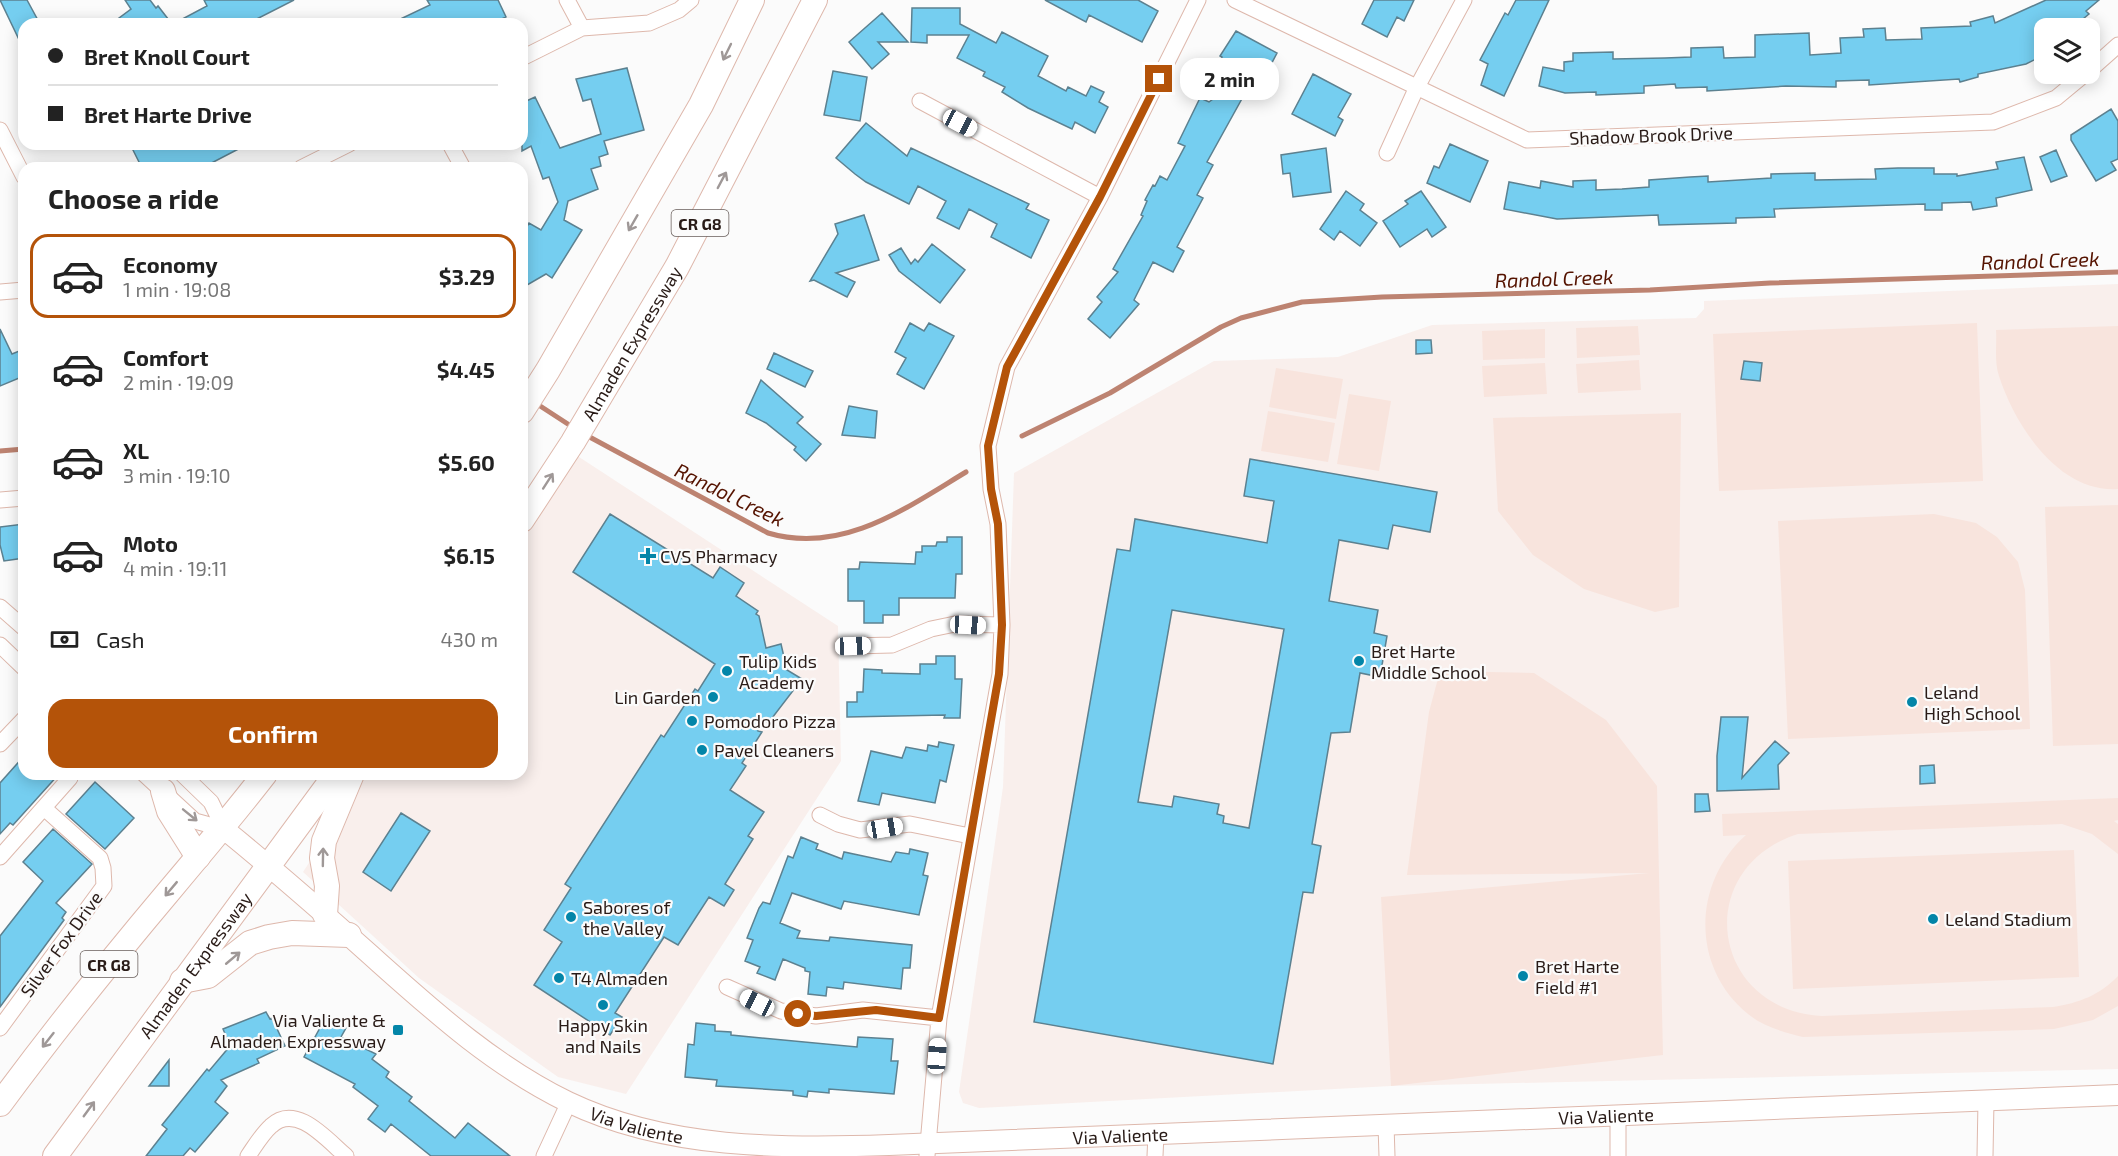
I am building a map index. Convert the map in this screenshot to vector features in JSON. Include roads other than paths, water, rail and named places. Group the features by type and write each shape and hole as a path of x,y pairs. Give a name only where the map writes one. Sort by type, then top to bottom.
{"main road":[{"name":"CR G8","path":"528,402 701,105 752,0"},
{"name":"Almaden Expressway","path":"528,511 573,442 677,267 815,0"},
{"name":"CR G8","path":"0,1104 48,1039 198,857 224,829 261,780"},
{"name":"Almaden Expressway","path":"55,1156 331,780"},
{"path":"325,915 327,886 322,858 324,841 349,780"},
{"path":"163,791 169,811 198,857"},
{"path":"182,981 208,976 250,944 269,937 292,933 349,935"}],"street":[{"path":"567,0 582,28"},
{"path":"528,55 582,28 649,23 679,10 691,0"},
{"path":"928,1150 939,1018 970,836 978,806 999,674 1002,625 998,524 991,489 988,446 1007,367 1100,197 1198,0"},
{"name":"Shadow Brook Drive","path":"1235,0 1416,89 1527,140 1994,122 2056,98 2073,84"},
{"path":"1387,153 1416,89 1464,0"},
{"path":"2100,61 2118,45"},
{"path":"920,101 1100,197"},
{"path":"0,130 18,165"},
{"path":"313,162 337,150"},
{"path":"0,292 18,290"},
{"path":"0,500 18,498"},
{"path":"3,610 18,623"},
{"path":"853,646 892,645 931,629 955,624 1002,625"},
{"path":"0,645 18,662"},
{"path":"0,744 18,725"},
{"path":"0,857 68,780"},
{"path":"151,780 195,821 224,829"},
{"path":"188,780 211,802 224,829"},
{"name":"Silver Fox Drive","path":"0,1028 104,886 104,868 99,858 44,808"},
{"path":"819,815 838,824 860,830 910,824 970,836"},
{"name":"Via Valiente","path":"224,829 268,864 434,1012 499,1063 569,1102 657,1131 755,1147 928,1150 1156,1134 2118,1095"},
{"path":"728,987 757,1003 781,1011 804,1015 816,1016 863,1010 939,1018"},
{"path":"1985,1156 1986,1101"},
{"path":"544,1156 569,1102"},
{"path":"1618,1116 1618,1156"},
{"path":"248,1156 272,1125 285,1117 299,1118 346,1156"},
{"path":"1386,1125 1387,1156"},
{"path":"1155,1156 1156,1134"}],"waterway":[{"name":"Randol Creek","path":"1022,436 1110,393 1221,327 1241,318 1302,302 1382,297 1650,290 1770,283 2118,272"},
{"name":"Randol Creek","path":"534,402 574,428"},
{"name":"Randol Creek","path":"584,434 768,533 795,538 822,538 847,533 872,524 920,500 966,472"},
{"name":"Randol Creek","path":"0,451 18,450"}],"place":[{"name":"CVS Pharmacy","path":"648,556"},
{"name":"Bret Harte Middle School","path":"1359,661"},
{"name":"Tulip Kids Academy","path":"727,671"},
{"name":"Lin Garden","path":"713,697"},
{"name":"Leland High School","path":"1912,702"},
{"name":"Pomodoro Pizza","path":"692,721"},
{"name":"Pavel Cleaners","path":"702,750"},
{"name":"Sabores of the Valley","path":"571,917"},
{"name":"Leland Stadium","path":"1933,919"},
{"name":"Bret Harte Field #1","path":"1523,976"},
{"name":"T4 Almaden","path":"559,978"},
{"name":"Happy Skin and Nails","path":"603,1005"},
{"name":"Via Valiente & Almaden Expressway","path":"398,1030"}]}
